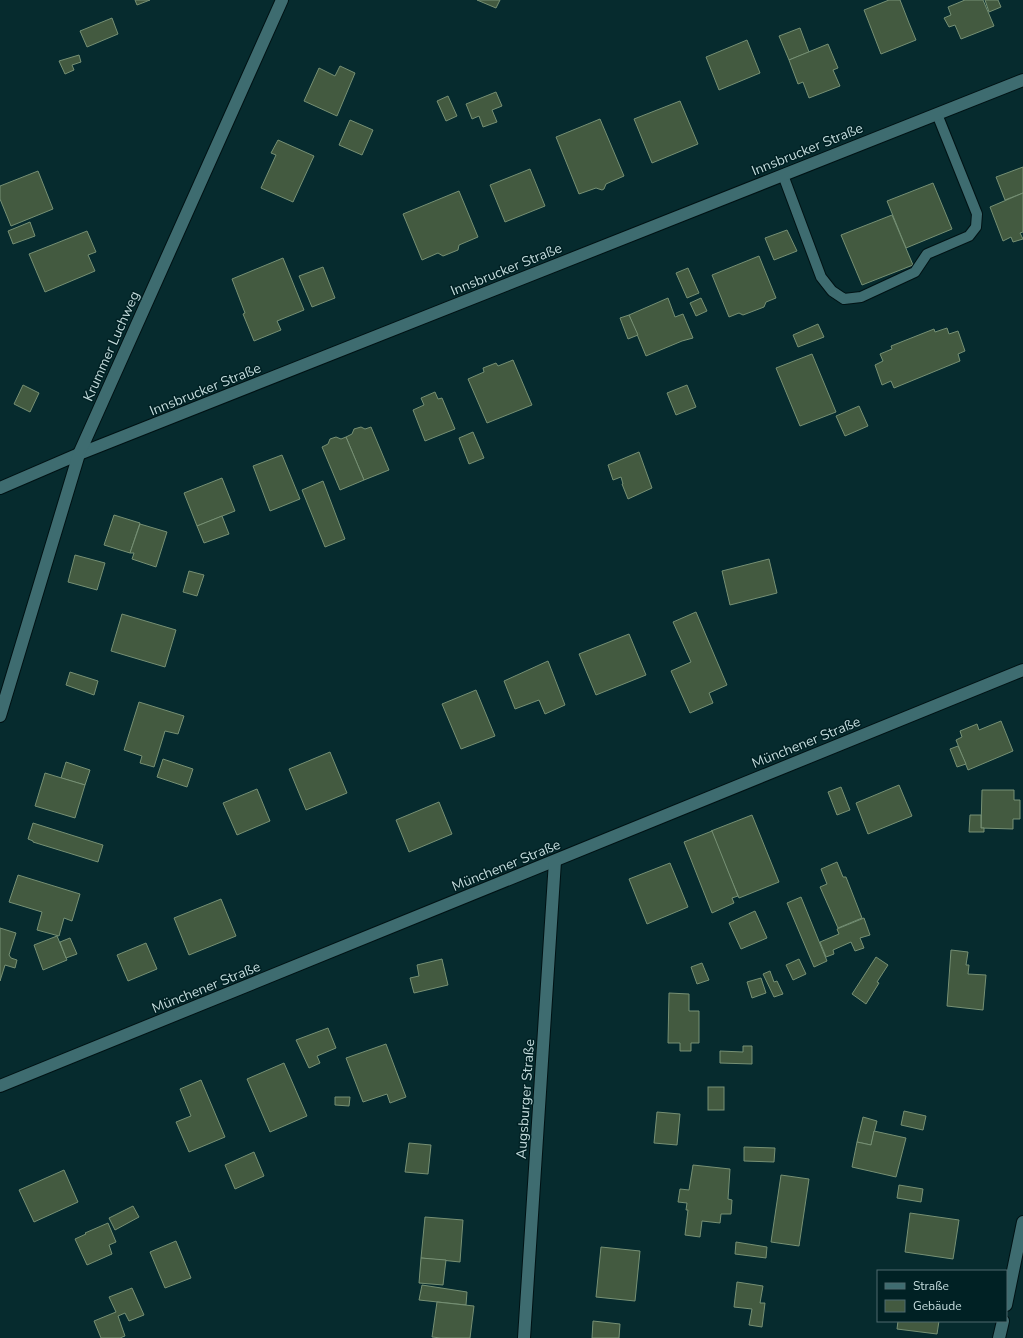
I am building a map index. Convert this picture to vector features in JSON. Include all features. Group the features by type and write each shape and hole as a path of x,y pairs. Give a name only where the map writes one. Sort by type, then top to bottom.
{"street":[{"name":"Krummer Luchweg","path":"0,716 79,454 282,0"},
{"name":"Innsbrucker Straße","path":"0,488 79,454 1023,80"},
{"name":"Münchener Straße","path":"0,1086 1023,670"},
{"name":"Augsburger Straße","path":"524,1338 555,861"},
{"path":"1007,1300 1023,1222"},
{"path":"999,1338 1003,1322"}],"lane":[{"path":"783,175 821,277 832,291 844,299 861,297 915,272 928,254 969,236 976,227 976,214 937,114"}],"building":[{"path":"135,0 150,0 137,5"},
{"path":"477,0 500,0 496,8"},
{"path":"889,0 900,0 916,40 881,54 864,10"},
{"path":"965,0 983,0 994,26 961,39 955,25 949,27 944,18 951,15 948,7"},
{"path":"985,0 998,0 1001,7 989,12"},
{"path":"112,18 118,34 87,47 80,31"},
{"path":"800,28 809,52 789,60 779,36"},
{"path":"747,40 760,73 719,90 706,57"},
{"path":"828,44 838,68 833,70 840,86 809,98 803,82 798,84 789,60"},
{"path":"79,55 81,62 72,65 74,70 65,74 59,61"},
{"path":"340,66 355,73 337,116 304,101 319,68 335,76"},
{"path":"496,92 502,106 492,110 497,122 483,127 479,116 472,119 466,104"},
{"path":"448,96 457,116 446,121 437,101"},
{"path":"680,101 698,144 652,163 634,119"},
{"path":"600,119 624,176 606,184 602,190 596,188 579,194 556,137"},
{"path":"350,120 373,130 362,155 339,145"},
{"path":"278,140 314,156 293,202 261,188 276,155 271,153"},
{"path":"1023,167 1023,193 1005,200 996,177"},
{"path":"530,169 545,206 505,222 490,185"},
{"path":"38,171 53,209 11,226 0,199 0,186"},
{"path":"933,183 952,229 906,248 887,201"},
{"path":"459,191 478,237 459,245 458,250 443,256 438,253 422,260 403,214"},
{"path":"1023,193 1023,232 1020,233 1023,239 1013,242 1011,237 1003,241 990,207"},
{"path":"892,215 913,265 862,285 841,235"},
{"path":"30,222 35,236 13,244 8,231"},
{"path":"787,230 797,251 774,260 765,238"},
{"path":"87,231 96,252 88,255 95,271 45,292 29,254"},
{"path":"759,256 776,298 766,302 764,307 743,315 739,313 729,317 712,275"},
{"path":"283,258 304,310 277,321 281,330 254,341 243,314 245,313 232,279"},
{"path":"323,267 335,298 312,307 299,276"},
{"path":"688,268 699,293 687,298 676,273"},
{"path":"668,298 675,317 683,314 693,338 646,356 629,315"},
{"path":"701,298 707,311 696,316 690,303"},
{"path":"629,315 638,335 628,339 620,318"},
{"path":"818,324 824,337 798,347 793,335"},
{"path":"947,328 949,334 958,331 965,351 958,354 960,361 894,388 891,381 882,385 875,365 883,361 880,354 892,349 891,346 934,329 935,332"},
{"path":"812,354 836,412 800,426 776,368"},
{"path":"513,360 532,405 487,423 468,379 484,372 483,368 496,363 498,366"},
{"path":"23,385 39,393 30,412 14,404"},
{"path":"687,385 696,407 676,415 667,393"},
{"path":"435,392 438,399 442,398 455,429 425,441 413,410 424,405 421,398"},
{"path":"859,406 868,426 845,436 836,416"},
{"path":"361,427 365,429 371,427 389,470 364,480 346,437 352,434 354,429"},
{"path":"473,432 484,458 469,464 459,438"},
{"path":"336,437 341,439 346,437 364,480 340,490 322,447 328,444 330,439"},
{"path":"639,452 652,488 628,499 621,477 613,480 608,465"},
{"path":"282,455 300,499 270,511 253,466"},
{"path":"222,478 235,511 197,526 184,493"},
{"path":"323,481 345,539 325,547 302,490"},
{"path":"114,515 140,523 130,553 104,545"},
{"path":"222,516 229,534 204,543 197,526"},
{"path":"140,524 167,532 156,567 132,559 134,553 130,553"},
{"path":"75,555 105,563 97,590 68,582"},
{"path":"769,559 777,593 730,605 722,571"},
{"path":"189,571 204,575 197,596 183,592"},
{"path":"696,612 727,685 709,693 713,703 690,713 671,671 691,662 673,622"},
{"path":"122,614 176,630 165,667 111,651"},
{"path":"629,634 646,675 596,695 579,654"},
{"path":"548,661 565,705 545,714 539,700 515,709 504,681"},
{"path":"70,672 98,681 94,695 66,685"},
{"path":"476,690 495,736 461,749 442,704"},
{"path":"139,702 184,716 178,734 165,731 154,767 140,763 142,756 124,750"},
{"path":"1001,721 1013,751 968,770 956,740 962,737 960,731 977,724 979,730"},
{"path":"958,746 966,764 957,767 950,749"},
{"path":"330,752 347,793 306,810 289,769"},
{"path":"163,759 193,769 187,787 157,777"},
{"path":"66,762 90,770 85,785 61,778"},
{"path":"45,773 85,785 75,818 35,806"},
{"path":"899,785 912,816 868,834 856,803"},
{"path":"841,787 850,810 837,815 828,792"},
{"path":"257,789 270,821 237,835 223,803"},
{"path":"982,790 1014,790 1014,800 1020,800 1020,819 1013,819 1013,829 981,828"},
{"path":"439,802 452,834 409,852 396,820"},
{"path":"752,815 779,882 739,898 711,831"},
{"path":"970,815 981,815 981,828 984,828 984,832 969,832"},
{"path":"33,823 103,845 98,862 33,842 28,839"},
{"path":"712,831 738,896 732,898 734,903 712,913 684,842"},
{"path":"837,862 843,877 846,877 862,918 838,928 820,887 827,884 821,869"},
{"path":"670,863 688,907 647,924 629,879"},
{"path":"18,875 80,894 72,921 64,918 59,936 37,930 42,912 9,902"},
{"path":"801,897 827,961 814,967 787,903"},
{"path":"221,899 236,936 189,955 174,918"},
{"path":"755,911 767,938 741,949 729,923"},
{"path":"864,918 870,935 860,938 864,948 855,951 851,942 833,950 834,954 826,957 820,942 839,934 837,929"},
{"path":"0,928 16,933 9,955 11,958 17,960 15,968 5,965 0,981"},
{"path":"57,936 67,960 43,970 34,945"},
{"path":"70,938 77,954 66,958 60,942"},
{"path":"146,943 157,969 128,981 117,955"},
{"path":"951,950 968,952 966,965 969,965 968,974 986,975 983,1010 947,1006"},
{"path":"876,957 888,965 877,982 879,983 866,1004 852,994"},
{"path":"442,959 448,985 414,993 410,978 419,976 417,965"},
{"path":"799,959 806,974 793,980 786,965"},
{"path":"702,963 709,980 697,984 691,967"},
{"path":"770,971 774,982 777,981 783,994 774,997 763,974"},
{"path":"761,978 766,993 752,998 747,982"},
{"path":"669,993 689,994 689,1011 699,1011 699,1043 691,1043 691,1051 680,1051 680,1043 668,1043"},
{"path":"328,1028 336,1048 317,1056 320,1063 309,1068 296,1040"},
{"path":"386,1044 406,1097 390,1103 387,1094 363,1102 346,1058"},
{"path":"743,1046 752,1046 752,1064 720,1063 720,1051 743,1052"},
{"path":"284,1063 307,1116 270,1132 247,1079"},
{"path":"201,1080 225,1137 189,1152 176,1122 191,1116 180,1089"},
{"path":"708,1087 724,1087 724,1110 708,1110"},
{"path":"335,1097 350,1097 349,1106 335,1105"},
{"path":"904,1111 926,1116 923,1130 901,1125"},
{"path":"657,1112 680,1114 677,1145 654,1143"},
{"path":"863,1117 877,1121 871,1145 857,1142"},
{"path":"874,1131 906,1138 896,1177 852,1167 857,1142 871,1145"},
{"path":"409,1143 431,1145 428,1174 405,1172"},
{"path":"744,1147 775,1148 774,1162 744,1161"},
{"path":"254,1152 264,1176 235,1189 225,1165"},
{"path":"693,1165 730,1169 728,1199 732,1200 731,1214 721,1214 720,1223 702,1221 700,1237 685,1235 688,1210 686,1210 687,1203 678,1202 680,1189 689,1190"},
{"path":"64,1170 78,1202 34,1222 19,1190"},
{"path":"781,1175 809,1179 799,1246 771,1242"},
{"path":"899,1185 923,1189 921,1202 897,1198"},
{"path":"133,1206 139,1217 115,1230 109,1218"},
{"path":"910,1213 959,1220 953,1259 905,1252"},
{"path":"425,1217 463,1220 460,1262 421,1258"},
{"path":"108,1223 116,1242 109,1245 112,1254 87,1265 75,1239"},
{"path":"176,1241 191,1278 165,1288 150,1252"},
{"path":"736,1242 767,1247 766,1258 735,1254"},
{"path":"601,1247 640,1251 635,1301 596,1297"},
{"path":"421,1258 446,1260 443,1285 419,1283"},
{"path":"737,1282 763,1286 760,1303 765,1303 762,1327 749,1325 752,1309 734,1307"},
{"path":"422,1285 467,1292 466,1305 419,1300"},
{"path":"132,1288 144,1315 129,1321 125,1313 118,1316 125,1336 120,1338 101,1338 94,1321 116,1312 109,1297"},
{"path":"437,1302 474,1306 470,1338 432,1337"},
{"path":"593,1321 620,1324 619,1338 592,1338"},
{"path":"898,1322 939,1322 937,1334 897,1329"}]}
